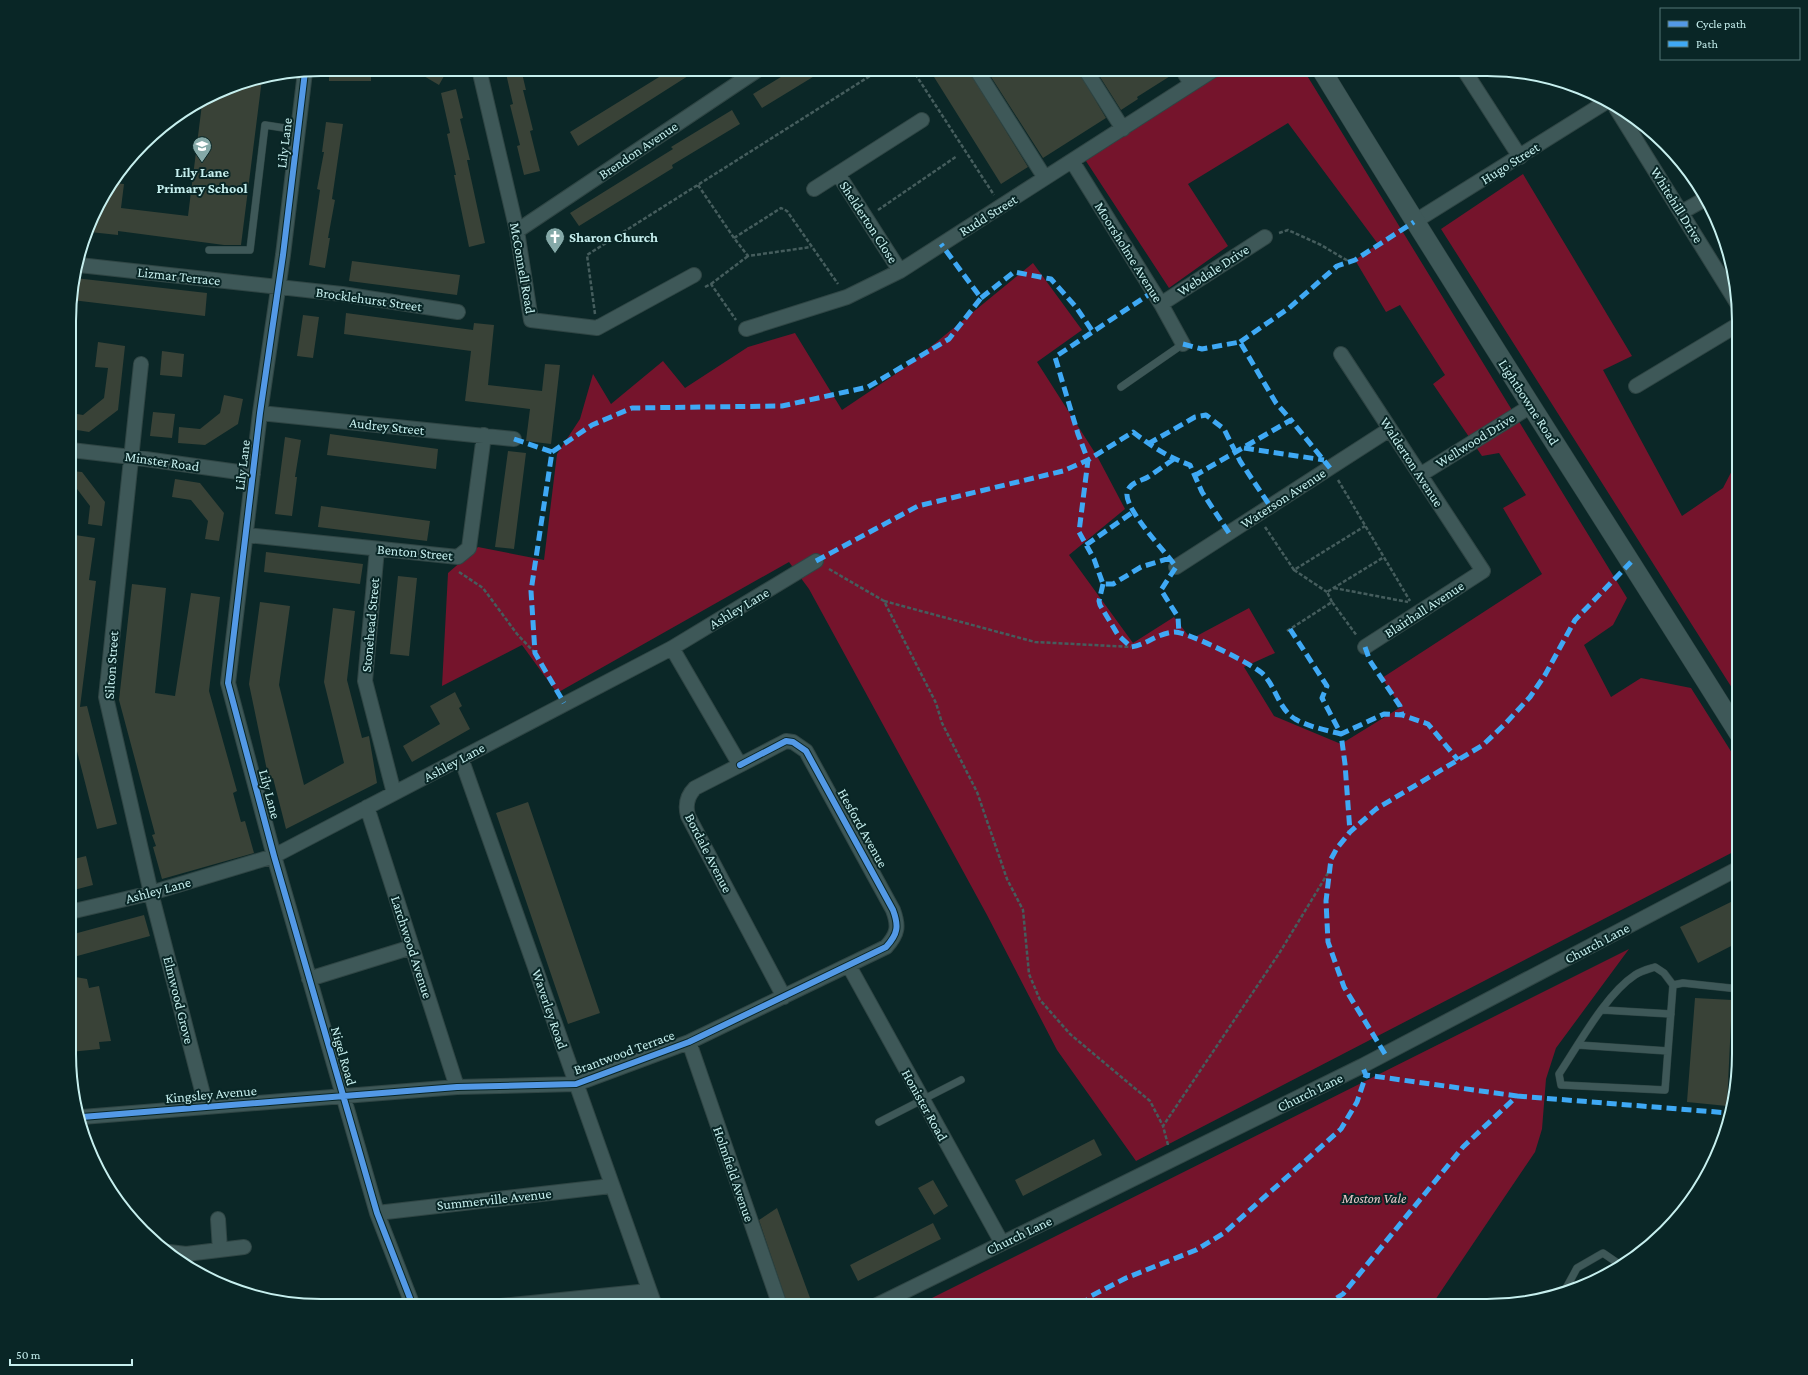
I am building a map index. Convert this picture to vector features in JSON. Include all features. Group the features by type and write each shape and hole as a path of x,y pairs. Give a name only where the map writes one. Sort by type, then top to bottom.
{"main road":[{"name":"Lightbowne Road","path":"1325,76 1414,222 1732,723"}],"street":[{"name":"McConnell Road","path":"481,76 518,231 531,320 597,328"},
{"name":"Brendon Avenue","path":"518,231 749,76"},
{"path":"980,76 1045,178"},
{"path":"1089,76 1123,129"},
{"path":"1186,76 1191,84"},
{"name":"Rudd Street","path":"746,329 847,297 900,271 1204,76"},
{"path":"1468,76 1520,157"},
{"name":"Lily Lane","path":"274,856 228,683 252,474 279,287 304,77"},
{"name":"Hugo Street","path":"1414,222 1602,104"},
{"name":"Whitehill Drive","path":"1621,116 1730,292"},
{"name":"Shelderton Close","path":"814,189 922,120"},
{"name":"Moorsholme Avenue","path":"1072,161 1161,304 1183,344"},
{"name":"Shelderton Close","path":"838,174 867,217 900,271"},
{"path":"1682,212 1701,201"},
{"name":"Webdale Drive","path":"1161,304 1265,237"},
{"name":"Lizmar Terrace","path":"83,264 279,287"},
{"path":"597,328 694,275"},
{"name":"Brocklehurst Street","path":"279,287 342,294 458,312"},
{"path":"1636,386 1732,328"},
{"name":"Walderton Avenue","path":"1341,354 1482,571"},
{"name":"Silton Street","path":"141,364 106,697 151,893"},
{"name":"Wellwood Drive","path":"1420,475 1531,406"},
{"name":"Audrey Street","path":"260,413 514,439"},
{"name":"Waterson Avenue","path":"1176,567 1390,429"},
{"name":"Benton Street","path":"246,535 458,557 469,548 484,436"},
{"name":"Minster Road","path":"76,451 252,474"},
{"name":"Stonehead Street","path":"377,549 364,681 394,793"},
{"name":"Ashley Lane","path":"76,911 151,893 274,856 672,648 816,561"},
{"name":"Blairhall Avenue","path":"1365,647 1482,571"},
{"path":"672,648 740,765"},
{"name":"Hesford Avenue","path":"740,765 786,741 793,742 806,750 890,903 897,920 898,931 892,940 886,947 848,966"},
{"name":"Waverley Road","path":"461,758 611,1186 652,1299"},
{"name":"Bordale Avenue","path":"740,765 695,788 690,794 686,808 688,816 784,997"},
{"name":"Larchwood Avenue","path":"367,807 457,1088"},
{"name":"Nigel Road","path":"274,856 377,1212 410,1299"},
{"name":"Church Lane","path":"890,1299 1362,1066 1732,872"},
{"name":"Elmwood Grove","path":"151,893 206,1106"},
{"path":"309,979 412,947"},
{"name":"Brantwood Terrace","path":"343,1095 457,1088 576,1084 689,1042 848,966"},
{"name":"Honister Road","path":"848,966 1002,1243"},
{"name":"Holmfield Avenue","path":"689,1042 778,1299"},
{"name":"Kingsley Avenue","path":"84,1116 343,1095"},
{"name":"Summerville Avenue","path":"377,1212 611,1186"},
{"path":"218,1219 220,1250"},
{"path":"179,1253 186,1254 244,1247"},
{"path":"565,1299 649,1290"}],"lane":[{"path":"209,250 250,250 265,125 298,130"},
{"path":"1121,387 1183,344"},
{"path":"1655,967 1664,973 1672,984 1665,1090 1562,1085 1559,1074 1621,986 1636,974 1655,967"},
{"path":"1672,984 1732,988"},
{"path":"1603,1010 1671,1014"},
{"path":"1578,1045 1668,1051"},
{"path":"879,1122 961,1080"},
{"path":"1568,1285 1577,1268 1603,1253 1616,1262"}],"path":[{"path":"597,328 587,255 870,76"},
{"path":"917,76 1001,206"},
{"path":"867,217 957,156"},
{"path":"698,185 748,256"},
{"path":"734,238 780,208 787,211 847,297"},
{"path":"1265,237 1288,230 1321,245 1348,261"},
{"path":"694,275 700,288 711,284 748,256 812,247"},
{"path":"711,284 733,317 746,329"},
{"path":"1330,468 1411,602 1334,588"},
{"path":"1256,515 1294,570 1327,592 1332,602 1365,647"},
{"path":"1294,570 1366,526"},
{"path":"458,557 459,572 483,588 517,634 535,653"},
{"path":"1327,592 1384,557"},
{"path":"816,561 884,601 1035,642 1131,647"},
{"path":"884,601 936,703 942,723 977,792 1007,879 1023,910 1029,974 1040,1000 1070,1034 1150,1101 1163,1126 1168,1145"},
{"path":"1287,631 1332,602"},
{"path":"1163,1126 1280,952 1328,873"}],"green space":[{"path":"1215,76 1307,76 1627,598 1613,625 1584,645 1611,697 1641,678 1691,688 1732,753 1732,853 1136,1161 1057,1050 987,915 809,589 789,562 557,693 522,645 442,686 448,573 478,547 544,560 557,454 580,419 593,374 611,404 663,361 685,388 748,347 795,333 842,410 906,367 1033,263 1082,330 1037,362 1097,456 1125,509 1069,555 1133,643 1174,617 1191,639 1249,608 1275,653 1244,667 1274,716 1341,744 1401,707 1382,678 1542,574 1503,508 1526,495 1499,453 1482,456 1433,384 1445,375 1400,305 1386,312 1355,260 1378,244 1288,123 1188,184 1228,246 1169,288 1084,158"},
{"path":"1523,174 1632,356 1603,370 1682,516 1723,488 1732,471 1732,688 1441,229"},
{"name":"Moston Vale","path":"1629,949 1556,1048 1546,1079 1542,1129 1535,1152 1436,1299 930,1299"}],"building":[{"path":"329,76 371,76 371,81 329,81"},
{"path":"424,76 444,76 439,85"},
{"path":"507,76 523,76 526,90 523,90 533,130 530,131 540,171 524,175 517,146 520,145 510,105 513,104"},
{"path":"661,76 688,76 578,146 570,132"},
{"path":"783,76 815,76 762,108 753,94"},
{"path":"933,76 972,76 1028,167 1001,184"},
{"path":"990,76 1081,76 1106,118 1043,158"},
{"path":"1099,76 1170,76 1137,97 1138,99 1121,110"},
{"path":"261,83 241,245 224,245 118,231 118,235 93,232 101,212 118,184 124,184 121,208 188,216 202,107 212,101 242,89"},
{"path":"456,89 463,118 460,119 470,160 467,160 485,243 469,247 454,175 456,175 447,134 450,133 441,93"},
{"path":"732,110 740,124 672,165 673,168 579,226 570,213 673,149 671,147"},
{"path":"326,122 343,124 332,199 335,200 328,238 330,238 325,268 309,265 320,190 317,189 324,152 322,152"},
{"path":"352,261 460,275 457,295 349,281"},
{"path":"80,279 207,293 205,316 77,301"},
{"path":"346,313 473,330 474,323 494,325 488,385 542,391 545,364 560,365 551,444 526,441 530,409 465,401 471,351 344,334"},
{"path":"303,315 319,317 313,358 297,356"},
{"path":"98,342 125,346 118,410 89,432 76,430 76,414 83,415 104,398 108,368 95,367"},
{"path":"162,351 184,354 182,377 160,375"},
{"path":"224,395 243,399 238,424 205,445 178,443 179,427 200,429 220,413"},
{"path":"153,412 175,414 172,438 150,436"},
{"path":"330,434 438,449 436,469 327,455"},
{"path":"285,437 301,440 295,477 297,477 292,516 275,514"},
{"path":"508,451 526,453 514,549 495,547"},
{"path":"76,471 82,472 105,502 102,526 88,524 90,506 76,488"},
{"path":"175,479 200,483 224,513 219,541 205,539 208,521 191,500 172,497"},
{"path":"321,506 430,521 427,541 318,527"},
{"path":"76,535 95,538 89,580 96,581 80,707 87,706 117,824 97,829 76,747"},
{"path":"266,552 363,564 360,584 264,572"},
{"path":"398,576 417,578 409,656 390,654"},
{"path":"132,584 166,588 155,693 175,696 191,593 220,597 209,691 237,791 233,793 241,822 245,821 254,853 162,879 153,847 156,846 152,835 155,834 119,700"},
{"path":"260,602 290,606 279,685 304,785 344,763 324,682 333,608 355,611 347,680 362,738 369,736 377,783 286,829 273,778 269,780 249,684"},
{"path":"455,692 462,706 459,708 470,729 412,762 403,746 440,724 430,706"},
{"path":"528,802 600,1013 568,1024 496,813"},
{"path":"86,856 93,885 76,889 76,858"},
{"path":"1732,901 1732,946 1698,963 1680,927"},
{"path":"144,915 150,936 76,956 76,933"},
{"path":"76,977 87,979 89,988 99,986 111,1041 99,1042 100,1049 76,1051"},
{"path":"1695,998 1732,1000 1726,1106 1687,1102"},
{"path":"1094,1139 1102,1155 1023,1196 1015,1180"},
{"path":"933,1180 948,1206 934,1215 918,1188"},
{"path":"777,1208 810,1299 786,1299 759,1220"},
{"path":"933,1223 941,1239 858,1281 850,1265"}],"marked path":[{"path":"1240,342 1289,308 1337,266 1355,260 1414,222"},
{"path":"552,452 592,425 632,408 782,406 868,387 949,339 981,298 941,244"},
{"path":"981,298 1014,272 1051,279 1076,307 1093,332"},
{"path":"1154,291 1055,357 1078,434 1088,460 1079,532 1094,559 1103,584 1113,584 1141,567 1170,558"},
{"path":"1183,344 1202,349 1240,342 1276,403 1291,420"},
{"path":"1148,444 1195,417 1206,415 1224,429 1240,461 1270,506"},
{"path":"1194,476 1291,420 1330,468"},
{"path":"816,561 918,506 1063,471 1088,460 1133,432 1160,451 1190,465 1202,492 1229,533"},
{"path":"514,439 552,452 531,591 535,653 564,703"},
{"path":"1244,448 1324,460"},
{"path":"1174,459 1148,477 1132,485 1128,490 1127,497 1130,506 1137,517 1176,567 1161,590 1178,617 1179,634"},
{"path":"1086,545 1133,512"},
{"path":"1385,1054 1344,987 1328,942 1326,901 1331,859 1337,848 1350,832 1376,809 1483,745 1505,724 1530,697 1545,675 1575,620 1631,562"},
{"path":"1103,584 1099,601 1100,605 1118,635 1131,647 1174,632 1192,637 1220,649 1258,670 1268,680 1285,710 1295,719 1312,726 1341,734 1345,764 1350,832"},
{"path":"1290,629 1327,686 1322,698 1341,734 1384,714 1402,715 1428,724 1458,760"},
{"path":"1365,647 1370,661 1400,706 1402,715"},
{"path":"1335,1299 1343,1294 1463,1147 1517,1096 1366,1075 1362,1066"},
{"path":"1088,1299 1126,1278 1196,1250 1224,1233 1341,1129 1357,1102 1366,1075"},
{"path":"1517,1096 1725,1113"}],"cycle path":[{"path":"304,77 283,255 260,413 228,683 274,856 377,1213 410,1299"},
{"path":"84,1117 457,1087 576,1084 689,1042 886,947 893,938 897,925 893,910 806,751 793,742 786,741 740,765"}],"place":[{"name":"Lily Lane Primary School","path":"202,163"},
{"name":"Sharon Church","path":"555,254"}]}
